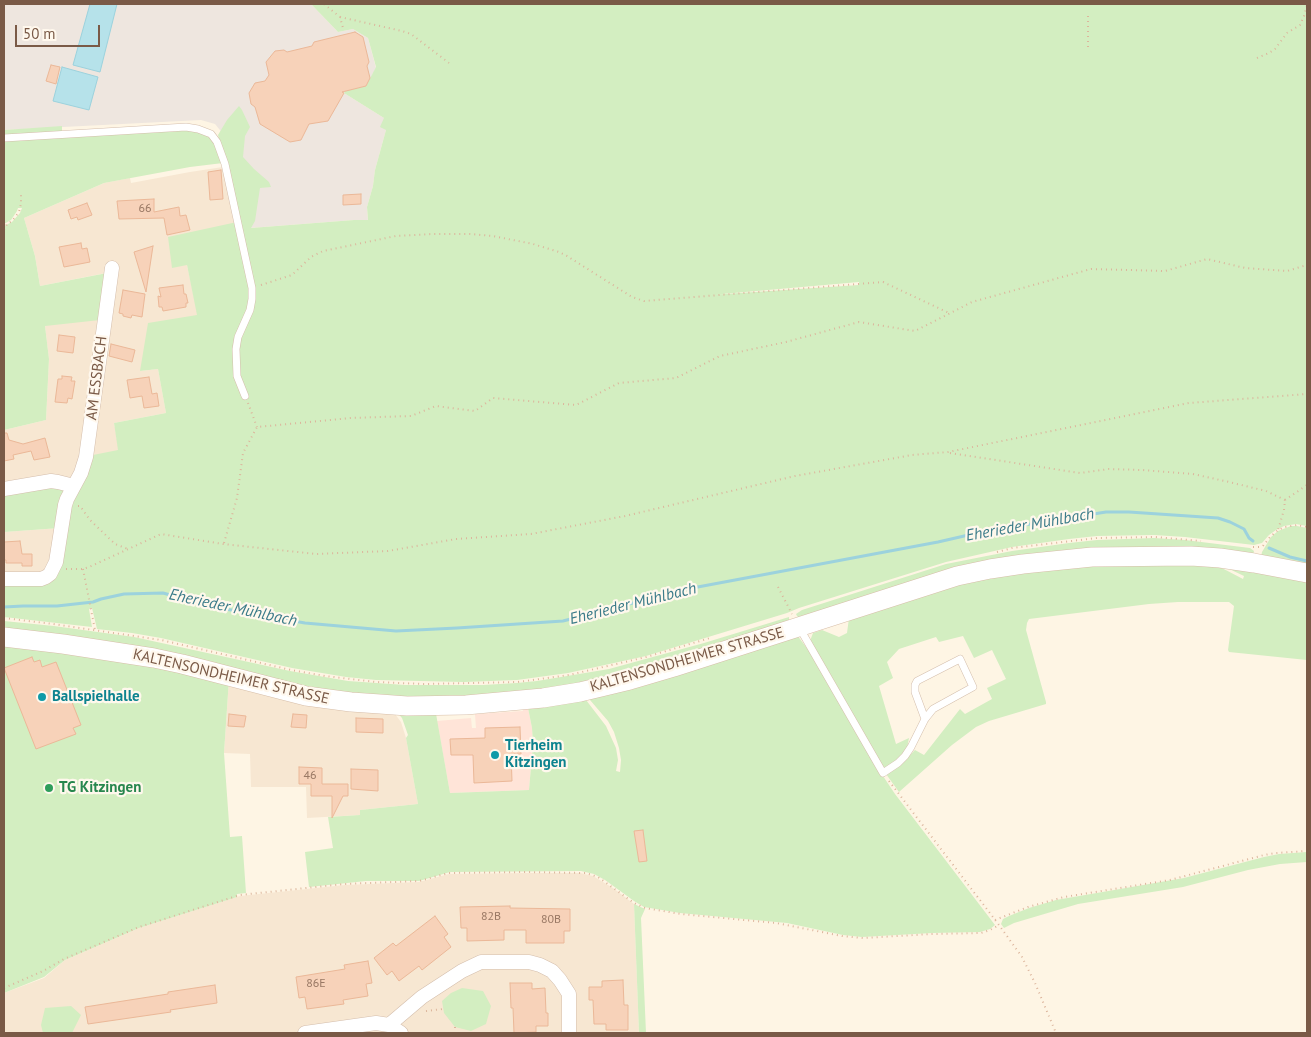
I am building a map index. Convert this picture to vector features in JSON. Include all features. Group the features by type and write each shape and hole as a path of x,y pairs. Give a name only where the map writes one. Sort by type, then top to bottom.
{"main road":[{"name":"KALTENSONDHEIMER STRASSE","path":"4,637 154,658 306,696 380,704 435,706 488,704 589,690 648,675 793,617 990,569 1057,560 1127,556 1191,556 1220,558 1307,573"}],"street":[{"name":"AM ESSBACH","path":"54,569 59,549 65,505 81,473 86,457 112,268"},
{"path":"4,489 51,481 74,486"},
{"path":"4,579 41,578 50,574 54,569"},
{"path":"389,1025 422,997 462,971 481,962 529,962 552,971 569,994 569,1033"},
{"path":"305,1033 376,1023 389,1025 401,1033"}],"lane":[{"path":"4,138 186,127 211,134 217,142 225,164 252,288 250,310 238,337 236,349 237,376 245,396"},
{"path":"793,617 883,773 905,756 925,719 933,709 973,687 960,659 918,681 915,685 915,692 925,719"}],"path":[{"path":"324,4 340,17 411,34 449,63"},
{"path":"1258,58 1275,49 1288,33 1300,25 1307,5"},
{"path":"1088,14 1088,47"},
{"path":"340,17 343,28"},
{"path":"4,225 12,221 19,212 21,195"},
{"path":"4,230 7,224"},
{"path":"252,288 292,275 311,257 324,251 396,236 470,234 493,236 533,244 559,252 632,297 644,301 883,282 950,313"},
{"path":"257,427 351,418 411,416 436,406 475,411 493,398 576,405 619,383 676,378 720,356 786,342 859,322 915,331 972,302 1091,269 1165,271 1207,259 1245,268 1287,271 1307,265"},
{"path":"54,569 83,569 161,534 223,544 316,554 388,551 456,539 530,534 625,516 796,476 912,455 948,452 1188,403 1307,394"},
{"path":"245,396 257,427"},
{"path":"223,544 238,498 242,453 257,427"},
{"path":"948,452 1080,473 1109,468 1193,474 1266,491 1285,500"},
{"path":"1285,500 1307,485"},
{"path":"1278,530 1285,500"},
{"path":"65,505 80,506 90,520 115,544 128,550"},
{"path":"1253,546 1262,547 1278,530 1290,526 1307,527"},
{"path":"993,553 1012,548 1097,538 1155,537 1204,541"},
{"path":"83,569 95,630"},
{"path":"778,587 793,617"},
{"path":"4,618 161,640 325,676 376,682 424,684 518,682 569,675 646,657 718,636"},
{"path":"883,773 999,924 1022,957 1056,1033"},
{"path":"995,920 1028,907 1064,897 1170,880 1264,855 1307,851"},
{"path":"4,988 139,927 240,895 344,884 419,881 449,873 586,873 598,877 634,903 645,908 681,914 787,925 862,938 981,933 999,924"},
{"path":"454,1033 455,1027"}],"shaded area":[{"path":"4,4 311,4 338,32 353,29 368,38 376,68 366,86 345,91 344,93 384,118 386,130 367,207 368,221 354,220 250,228 224,135 215,124 201,120 4,130"},
{"path":"223,167 237,222 187,265 198,316 140,371 158,369 166,413 114,423 119,450 73,482 4,486 4,430 46,420 49,359 45,326 106,273 40,286 35,256 24,218 104,183 130,178 131,183"},
{"path":"60,528 49,573 4,577 4,532"},
{"path":"229,679 392,710 401,722 406,738 418,804 360,810 361,815 307,818 306,787 251,787 250,754 224,753"},
{"path":"527,703 533,743 529,790 450,793 437,721 471,718 472,728 476,728 475,714 523,711 522,704"},
{"path":"580,873 593,876 634,904 639,1033 4,1033 4,993 44,978 65,960 139,928 240,896 345,885 419,882 449,874"}],"green space":[{"path":"311,4 1307,4 1307,526 1296,524 1284,526 1269,535 1262,543 1254,545 1154,535 1097,536 1012,547 946,562 646,656 568,673 517,680 464,682 376,680 292,668 161,638 97,629 92,608 89,609 92,627 4,617 4,581 46,579 60,528 4,532 4,491 51,484 75,488 88,456 118,450 114,423 166,413 158,369 140,371 148,323 197,315 187,265 172,268 168,237 237,222 251,299 237,335 238,348 254,294 246,245 218,135 227,120 239,106 250,127 245,136 243,157 269,182 271,187 260,188 255,221 251,228 368,220 367,207 386,130 380,127 384,118 344,93 345,91 366,86 376,67 368,38 353,29 338,32","holes":["859,282 859,285 714,295"]},
{"path":"62,126 62,132 4,137 4,130"},
{"path":"198,130 214,139 223,163 190,167 104,183 24,218 35,256 40,286 107,273 100,320 45,326 49,359 46,420 4,430 4,226 12,222 22,208 18,208 11,220 4,224 4,140"},
{"path":"1291,526 1307,528 1307,570 1261,557 1271,537 1278,531"},
{"path":"1154,538 1250,548 1254,551 1253,555 1057,558 802,620 796,614 802,610 946,564 1012,551 1069,543"},
{"path":"1056,562 1218,566 1243,579 1244,576 1223,566 1307,576 1307,660 1229,652 1234,606 1229,602 1149,604 1029,619 1026,630 1046,704 989,721 976,727 952,745 899,792 886,774 901,764 915,750 924,755 960,709 965,714 992,699 987,688 1006,679 992,650 974,658 963,636 939,642 936,637 899,649 887,662 893,678 879,686 896,744 909,738 907,748 902,755 897,761 883,770 810,641 813,633 822,630 839,637 847,633 849,618 923,589"},
{"path":"789,617 789,621 581,689 376,701 4,634 4,621 54,626 134,637 290,671 348,681 405,685 483,685 537,681 609,669"},
{"path":"797,635 809,651 895,794 995,925 990,929 980,932 862,937 843,935 787,923 680,913 644,907 605,880 594,874 581,871 450,872 419,881 366,881 309,887 305,852 333,848 328,817 360,815 360,810 418,804 406,738 408,735 402,718 393,708 435,708 450,793 529,790 533,743 527,703 586,700 606,726 616,748 618,760 616,771 620,772 621,760 614,732 608,721 584,693"},
{"path":"4,640 229,679 224,753 230,837 242,836 246,893 237,894 237,897 139,928 65,960 44,977 4,993"},
{"path":"1307,852 1307,862 1280,864 1248,870 1183,887 1078,904 1014,923 1004,928 1001,924 1003,919 1009,916 1056,900 1184,878 1279,854"},
{"path":"634,904 645,909 641,918 646,1033 639,1033"},
{"path":"462,988 483,991 491,1006 486,1024 471,1031 455,1027 444,1013 442,1001 451,993"},
{"path":"71,1006 81,1015 72,1033 43,1033 41,1025 45,1008"}],"water":[{"path":"90,4 117,4 100,72 73,65"},
{"path":"62,67 98,77 89,110 53,101"}],"building":[{"path":"355,32 363,37 369,62 367,66 370,78 366,86 342,92 344,93 328,121 309,124 301,140 290,142 260,124 255,107 251,104 249,93 255,83 265,81 269,75 266,62 275,51 284,50 287,52 312,46 314,42"},
{"path":"51,65 60,67 56,84 46,81"},
{"path":"221,170 223,199 210,200 208,172"},
{"path":"361,194 361,204 343,205 343,195"},
{"path":"154,199 154,212 179,207 180,216 186,215 190,230 167,235 164,218 119,219 117,201"},
{"path":"87,203 92,215 78,220 77,217 71,219 68,210"},
{"path":"81,243 82,249 87,248 90,262 64,267 59,247"},
{"path":"153,246 146,292 134,252"},
{"path":"183,285 188,303 186,303 186,307 163,311 162,307 159,307 158,296 161,297 159,288"},
{"path":"123,290 145,294 142,317 132,315 131,318 119,313"},
{"path":"59,335 75,337 73,353 57,351"},
{"path":"111,344 135,350 132,362 109,356"},
{"path":"62,376 72,377 71,381 75,381 72,399 68,398 67,403 55,402 58,379 62,379"},
{"path":"149,377 152,394 157,393 159,406 144,408 142,396 130,398 127,380"},
{"path":"4,433 7,433 9,440 23,444 45,438 50,457 34,460 31,451 13,455 14,459 4,461"},
{"path":"20,541 22,554 32,554 32,566 22,566 22,563 6,563 6,560 4,560 4,542"},
{"name":"Ballspielhalle","path":"32,657 34,662 40,660 42,667 56,662 81,725 73,728 76,734 36,749 4,668"},
{"path":"229,714 246,716 244,727 228,726"},
{"path":"293,714 307,715 306,728 291,727"},
{"path":"356,718 383,719 383,733 356,732"},
{"name":"Tierheim Kitzingen","path":"520,727 521,754 511,754 512,781 474,783 473,755 451,755 450,739 485,738 485,728"},
{"path":"299,767 322,768 322,784 348,784 348,796 343,796 332,818 332,796 311,796 311,784 299,784"},
{"path":"351,769 378,770 378,791 351,789"},
{"path":"643,830 647,861 639,862 634,831"},
{"path":"510,906 510,908 570,909 570,931 564,931 564,943 526,943 526,930 504,930 504,940 467,941 467,928 461,928 460,907"},
{"path":"435,916 448,934 444,937 451,947 422,970 419,966 399,981 392,971 387,975 374,958 393,943 396,946"},
{"path":"368,961 372,983 366,984 368,996 343,1000 344,1004 307,1009 305,997 299,998 296,977 345,969 344,965"},
{"path":"623,980 624,1005 628,1005 628,1030 606,1030 606,1024 594,1024 593,1000 589,1000 589,987 602,987 602,981"},
{"path":"510,983 532,983 532,989 545,988 548,1026 536,1026 536,1032 514,1033"},
{"path":"215,985 217,1003 88,1024 85,1007"}],"waterway":[{"name":"Eherieder Mühlbach","path":"4,607 57,606 93,602 124,594 163,593 214,607 305,623 396,631 457,628 563,621 687,589 938,542 986,531 1106,512 1218,518 1244,529 1253,541"},
{"name":"Eherieder Mühlbach","path":"1269,548 1290,557 1307,561"}],"place":[{"name":"Ballspielhalle","path":"42,697"},
{"name":"Tierheim Kitzingen","path":"495,755"},
{"name":"TG Kitzingen","path":"49,788"}]}
